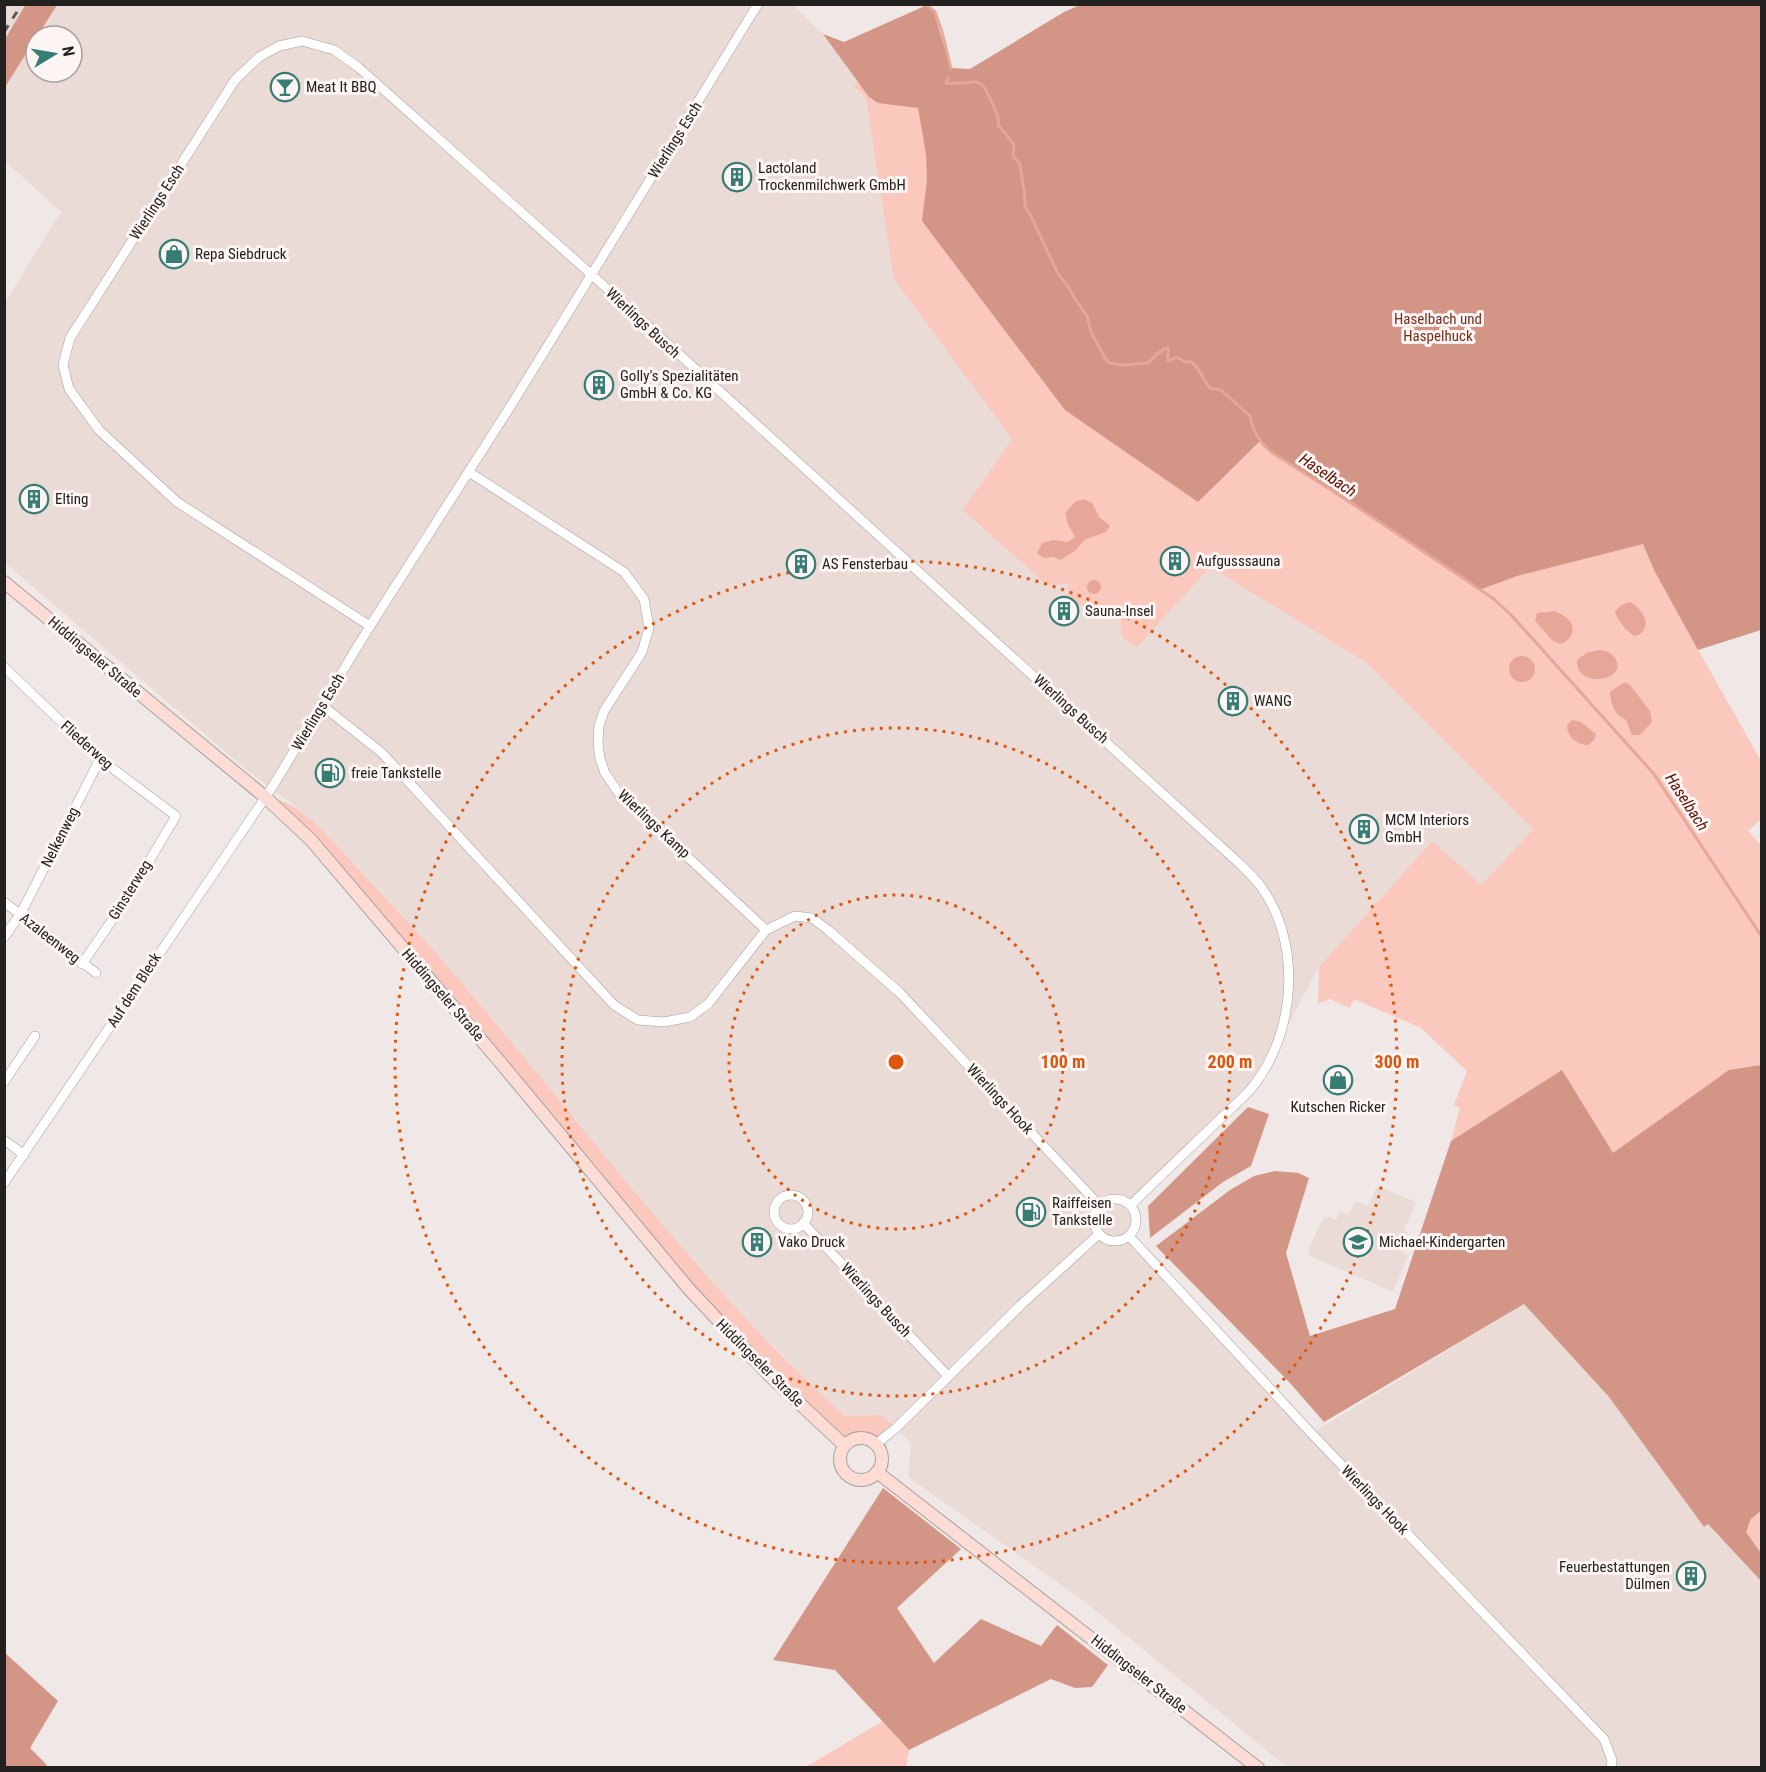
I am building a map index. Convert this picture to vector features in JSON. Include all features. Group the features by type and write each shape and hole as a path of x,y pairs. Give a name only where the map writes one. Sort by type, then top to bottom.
{"street":[{"name":"Wierlings Esch","path":"265,797 758,4"},
{"name":"Wierlings Esch","path":"370,626 177,502 99,430 69,389 63,365 70,338 235,80 259,57 279,46 302,41 334,50 358,67 591,275"},
{"name":"Wierlings Busch","path":"591,275 910,566 1086,722 1240,864 1259,885 1274,911 1284,940 1289,968 1288,1001 1284,1025 1273,1057 1257,1083 1130,1206"},
{"name":"Wierlings Kamp","path":"469,472 624,572 644,599 649,628 642,652 604,711 599,726 598,743 604,773 618,792 766,930"},
{"name":"Hiddingseler Straße","path":"6,588 265,797 311,840 688,1288 769,1375 844,1445"},
{"name":"Fliederweg","path":"4,667 100,759 176,816"},
{"path":"322,706 382,753 614,1005 638,1020 664,1022 690,1017 708,1004 766,930"},
{"name":"Nelkenweg","path":"4,937 20,915 100,759"},
{"name":"Auf dem Bleck","path":"4,1184 265,797"},
{"name":"Ginsterweg","path":"82,964 126,900 176,816"},
{"name":"Azaleenweg","path":"4,902 96,973"},
{"name":"Wierlings Hook","path":"766,930 795,916 812,918 828,930 900,993 1100,1206"},
{"path":"4,1082 35,1036"},
{"path":"4,1140 24,1155"},
{"path":"1118,1200 1130,1206 1136,1217 1136,1223 1128,1236 1113,1241 1099,1234 1094,1220 1100,1206 1105,1202 1118,1200"},
{"name":"Wierlings Busch","path":"803,1223 948,1376"},
{"path":"876,1444 896,1428 1022,1304 1099,1234"},
{"name":"Wierlings Hook","path":"1128,1236 1312,1434 1604,1739 1612,1760 1611,1767"},
{"path":"861,1437 870,1439 876,1444 882,1458 877,1472 864,1480 850,1477 840,1466 841,1451 850,1440 861,1437"},
{"name":"Hiddingseler Straße","path":"877,1472 1258,1767"}],"shaded area":[{"path":"5,4 26,5 5,39 4,6"},
{"path":"57,5 793,5 823,34 1210,566 1367,663 1533,829 1482,886 1432,841 1319,967 1257,1083 1130,1206 1136,1217 1136,1223 1129,1237 1312,1433 1524,1304 1609,1397 1704,1527 1708,1524 1761,1581 1761,1767 1287,1767 1084,1601 908,1477 911,1443 881,1415 845,1416 815,1389 722,1294 653,1215 475,998 321,829 301,810 248,771 5,563 4,304 61,212 4,160 5,87 24,57 24,84 84,84 84,24 45,24"},
{"path":"1084,499 1092,503 1099,517 1110,526 1106,532 1084,540 1076,550 1060,560 1053,557 1043,558 1037,553 1042,543 1053,540 1068,542 1075,537 1065,513 1075,502"},
{"path":"1094,580 1099,582 1101,587 1099,592 1094,594 1089,592 1087,587 1089,582"},
{"path":"1629,602 1639,609 1646,624 1641,633 1635,636 1623,626 1615,612 1620,606"},
{"path":"1555,611 1568,619 1573,630 1567,641 1561,644 1553,641 1535,621 1537,613"},
{"path":"1598,650 1611,654 1618,666 1609,677 1592,679 1584,676 1577,660 1587,653"},
{"path":"1522,656 1531,660 1535,669 1531,678 1522,682 1513,678 1509,669 1513,660"},
{"path":"1623,683 1631,686 1650,711 1652,722 1640,735 1632,735 1626,720 1616,712 1612,705 1610,692"},
{"path":"1572,720 1581,722 1596,734 1594,740 1588,745 1573,739 1567,725"},
{"name":"Michael-Kindergarten","path":"1377,1186 1416,1202 1404,1230 1408,1233 1400,1251 1408,1255 1393,1292 1310,1256 1308,1251 1323,1218 1336,1220 1339,1212 1349,1216 1355,1201 1368,1206"}],"green space":[{"path":"26,4 57,5 45,24 24,24 24,57 5,87 5,39"},
{"path":"927,5 934,13 951,68 970,69 1064,12 1080,5 1761,5 1761,630 1698,650 1654,570 1643,544 1517,576 1479,590 1270,452 1260,441 1198,502 1065,410 922,221 927,180 926,154 918,108 878,103 869,97 823,34 844,42"},
{"name":"Haselbach und Haspelhuck","path":"1761,5 1690,635 1761,761 1761,819 1748,831 1762,846 1762,1500 1449,1149 1460,1108 1454,1105 1467,1071 1421,1028 1354,999 1350,1008 1330,999 1318,1004 1319,967 1432,841 1482,885 1533,829 1367,663 1210,567 1136,648 1121,635 1120,614 1112,605 1069,607 1068,584 1047,585 963,510 1012,439 894,279 866,98 854,86 864,72 974,85"},
{"path":"265,797 289,804 308,817 400,914 458,979 699,1267 794,1368 845,1416 881,1415 896,1428 876,1444 860,1438 844,1445 688,1288 500,1062"},
{"path":"1761,1065 1762,1510 1751,1519 1746,1532 1761,1553 1761,1581 1708,1524 1704,1527 1609,1397 1524,1304 1324,1422 1290,1383 1156,1246 1230,1190 1254,1176 1275,1171 1298,1173 1309,1178 1286,1253 1310,1336 1395,1309 1451,1141 1562,1070 1613,1153 1729,1070"},
{"path":"1248,1107 1269,1114 1251,1166 1223,1182 1150,1238 1148,1206"},
{"path":"883,1488 961,1549 897,1608 934,1663 981,1619 1041,1646 1057,1625 1108,1665 1092,1687 1075,1688 1051,1679 909,1750 835,1670 773,1660"},
{"path":"1761,1510 1761,1553 1746,1532 1751,1519"},
{"path":"4,1652 58,1701 30,1748 47,1765 44,1767 5,1767"},
{"path":"883,1721 909,1750 906,1767 804,1768"}],"waterway":[{"name":"Haselbach","path":"927,5 935,12 951,69"},
{"name":"Haselbach","path":"948,78 946,83 976,82 981,84 989,95 999,120 998,125 1014,144 1013,156 1020,164 1025,206 1058,274 1087,316 1091,332 1109,363 1123,365 1147,363 1160,351 1168,348 1168,361 1177,357 1185,362 1192,362 1210,388 1221,390 1250,416 1258,436 1271,452 1494,599 1513,617 1654,774 1762,937"}],"railway":[{"path":"4,32 22,4"}],"place":[{"name":"Meat It BBQ","path":"285,87"},
{"name":"Lactoland Trockenmilchwerk GmbH","path":"737,177"},
{"name":"Repa Siebdruck","path":"174,254"},
{"name":"Golly's Spezialitäten GmbH & Co. KG","path":"599,385"},
{"name":"Elting","path":"34,499"},
{"name":"Aufgusssauna","path":"1175,561"},
{"name":"AS Fensterbau","path":"801,564"},
{"name":"Sauna-Insel","path":"1064,611"},
{"name":"WANG","path":"1233,701"},
{"name":"freie Tankstelle","path":"330,773"},
{"name":"MCM Interiors GmbH","path":"1364,829"},
{"name":"Kutschen Ricker","path":"1338,1080"},
{"name":"Raiffeisen Tankstelle","path":"1031,1212"},
{"name":"Vako Druck","path":"757,1242"},
{"name":"Michael-Kindergarten","path":"1358,1242"},
{"name":"Feuerbestattungen Dülmen","path":"1691,1576"}]}
